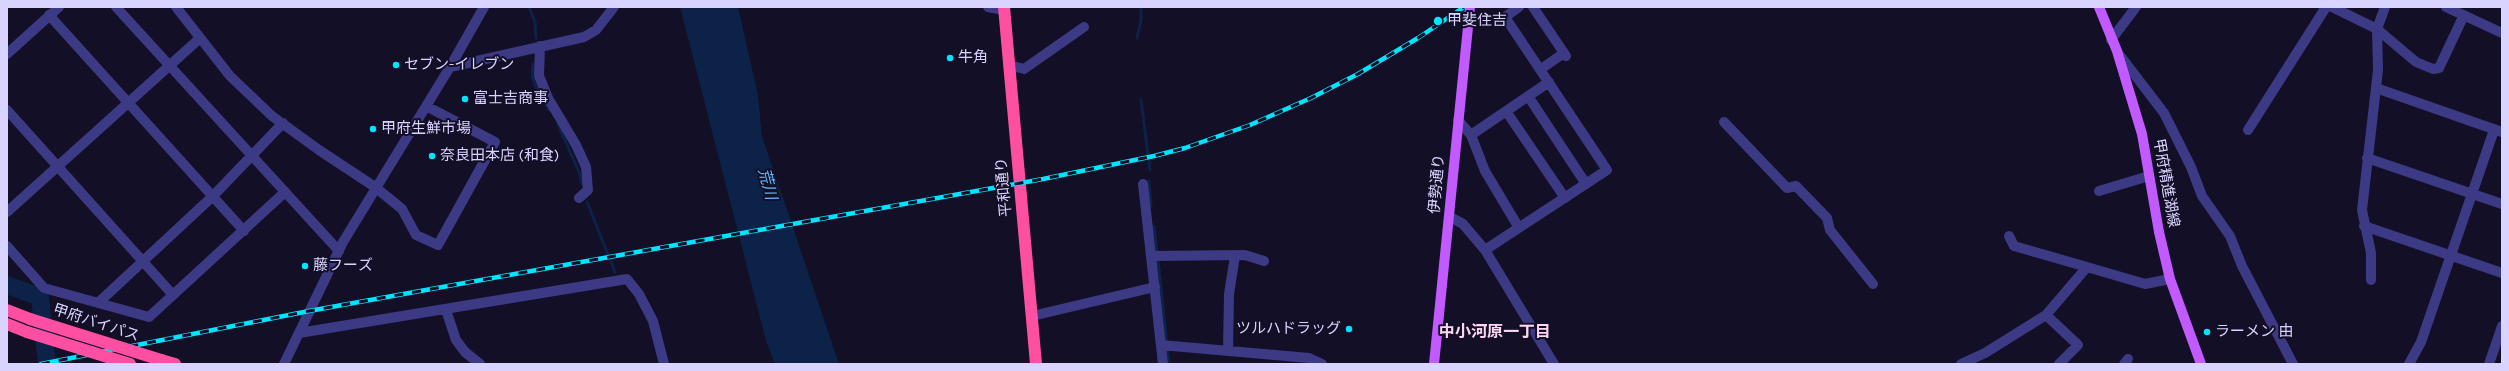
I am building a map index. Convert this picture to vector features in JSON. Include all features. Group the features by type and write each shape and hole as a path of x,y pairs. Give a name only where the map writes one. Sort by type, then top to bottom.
{"highway":[{"name":"平和通り","path":"1004,8 1036,364"},
{"name":"甲府バイパス","path":"7,310 30,319 175,364"},
{"name":"甲府バイパス","path":"7,324 27,332 130,364"}],"main road":[{"name":"伊勢通り","path":"1434,364 1470,7"},
{"name":"甲府精進湖線","path":"2099,7 2111,40 2117,51 2142,134 2170,279 2201,364"}],"street":[{"path":"7,54 58,7"},
{"path":"116,7 339,251"},
{"path":"176,7 199,39 230,76 283,123 376,187 402,209 416,235 438,245 495,142 426,106"},
{"path":"284,364 339,251 376,187 450,67 484,7"},
{"path":"450,67 584,37 596,30 614,7"},
{"path":"988,7 1004,8"},
{"path":"1485,250 1607,170 1505,17 1520,7"},
{"path":"1533,7 1565,55 1541,69"},
{"path":"2111,40 2136,7"},
{"path":"2248,130 2326,7"},
{"path":"2332,7 2377,29 2416,62 2433,69 2439,68 2464,16"},
{"path":"2371,280 2372,253 2364,226 2362,210 2366,158 2378,70 2377,29 2385,7"},
{"path":"2446,7 2502,33"},
{"path":"49,15 244,231"},
{"path":"1009,65 1024,69 1084,27"},
{"path":"7,212 199,39"},
{"path":"540,46 539,76 548,98 576,145 586,167 588,190 579,198"},
{"path":"2117,51 2164,113 2191,167 2202,196 2230,236 2242,266 2293,364"},
{"path":"1471,135 1549,82"},
{"path":"2376,88 2498,131 2472,194 2421,342 2409,364"},
{"path":"1528,96 1586,184"},
{"path":"7,110 173,295"},
{"path":"1506,111 1564,198"},
{"path":"1458,120 1471,135 1485,171 1519,228"},
{"path":"1724,122 1787,188 1796,186 1827,218 1830,230 1872,284"},
{"path":"98,303 213,196 283,123"},
{"path":"2366,158 2502,204"},
{"path":"2098,191 2149,176"},
{"path":"1143,184 1163,364"},
{"path":"7,246 44,288 149,317 285,192"},
{"path":"1450,217 1463,224 1485,250 1554,364"},
{"path":"2364,226 2502,273"},
{"path":"2009,236 2014,246 2087,266 2144,284 2170,279"},
{"path":"1151,256 1245,255 1264,260"},
{"path":"1228,351 1229,294 1235,256"},
{"path":"1961,364 1985,353 2046,315 2087,266"},
{"path":"299,333 627,279 639,294 653,321 664,364"},
{"path":"1032,316 1155,287"},
{"path":"446,310 456,340 464,352 480,364"},
{"path":"2046,315 2078,345 2059,364"},
{"path":"2489,364 2498,347 2502,326"},
{"path":"1161,346 1309,358 1322,364"}],"water":[{"name":"荒川","path":"680,7 738,7 758,95 762,136 839,364 775,364 766,341"}],"waterway":[{"path":"529,7 535,22 536,38"},
{"path":"1137,38 1141,20 1141,7"},
{"path":"533,64 532,77 538,92 549,110"},
{"path":"1141,100 1150,170"},
{"path":"558,125 579,172 582,184"},
{"path":"1149,181 1151,206"},
{"path":"587,202 615,272"},
{"path":"1154,226 1157,251"},
{"path":"1158,260 1169,364"},
{"path":"7,285 40,297 47,364"}],"railway":[{"path":"41,364 309,311 1043,179 1154,156 1185,148 1250,125 1311,98 1358,74 1418,38 1464,7"}],"place":[{"name":"甲斐住吉","path":"1438,21"},
{"name":"牛角","path":"950,58"},
{"name":"セブン-イレブン","path":"396,65"},
{"name":"富士吉商事","path":"465,99"},
{"name":"甲府生鮮市場","path":"373,129"},
{"name":"奈良田本店 (和食)","path":"432,156"},
{"name":"藤フーズ","path":"305,266"},
{"name":"ツルハドラッグ","path":"1349,329"},
{"name":"ラーメン 由","path":"2207,332"}],"district":[{"name":"中小河原一丁目","path":"1495,332"}]}
